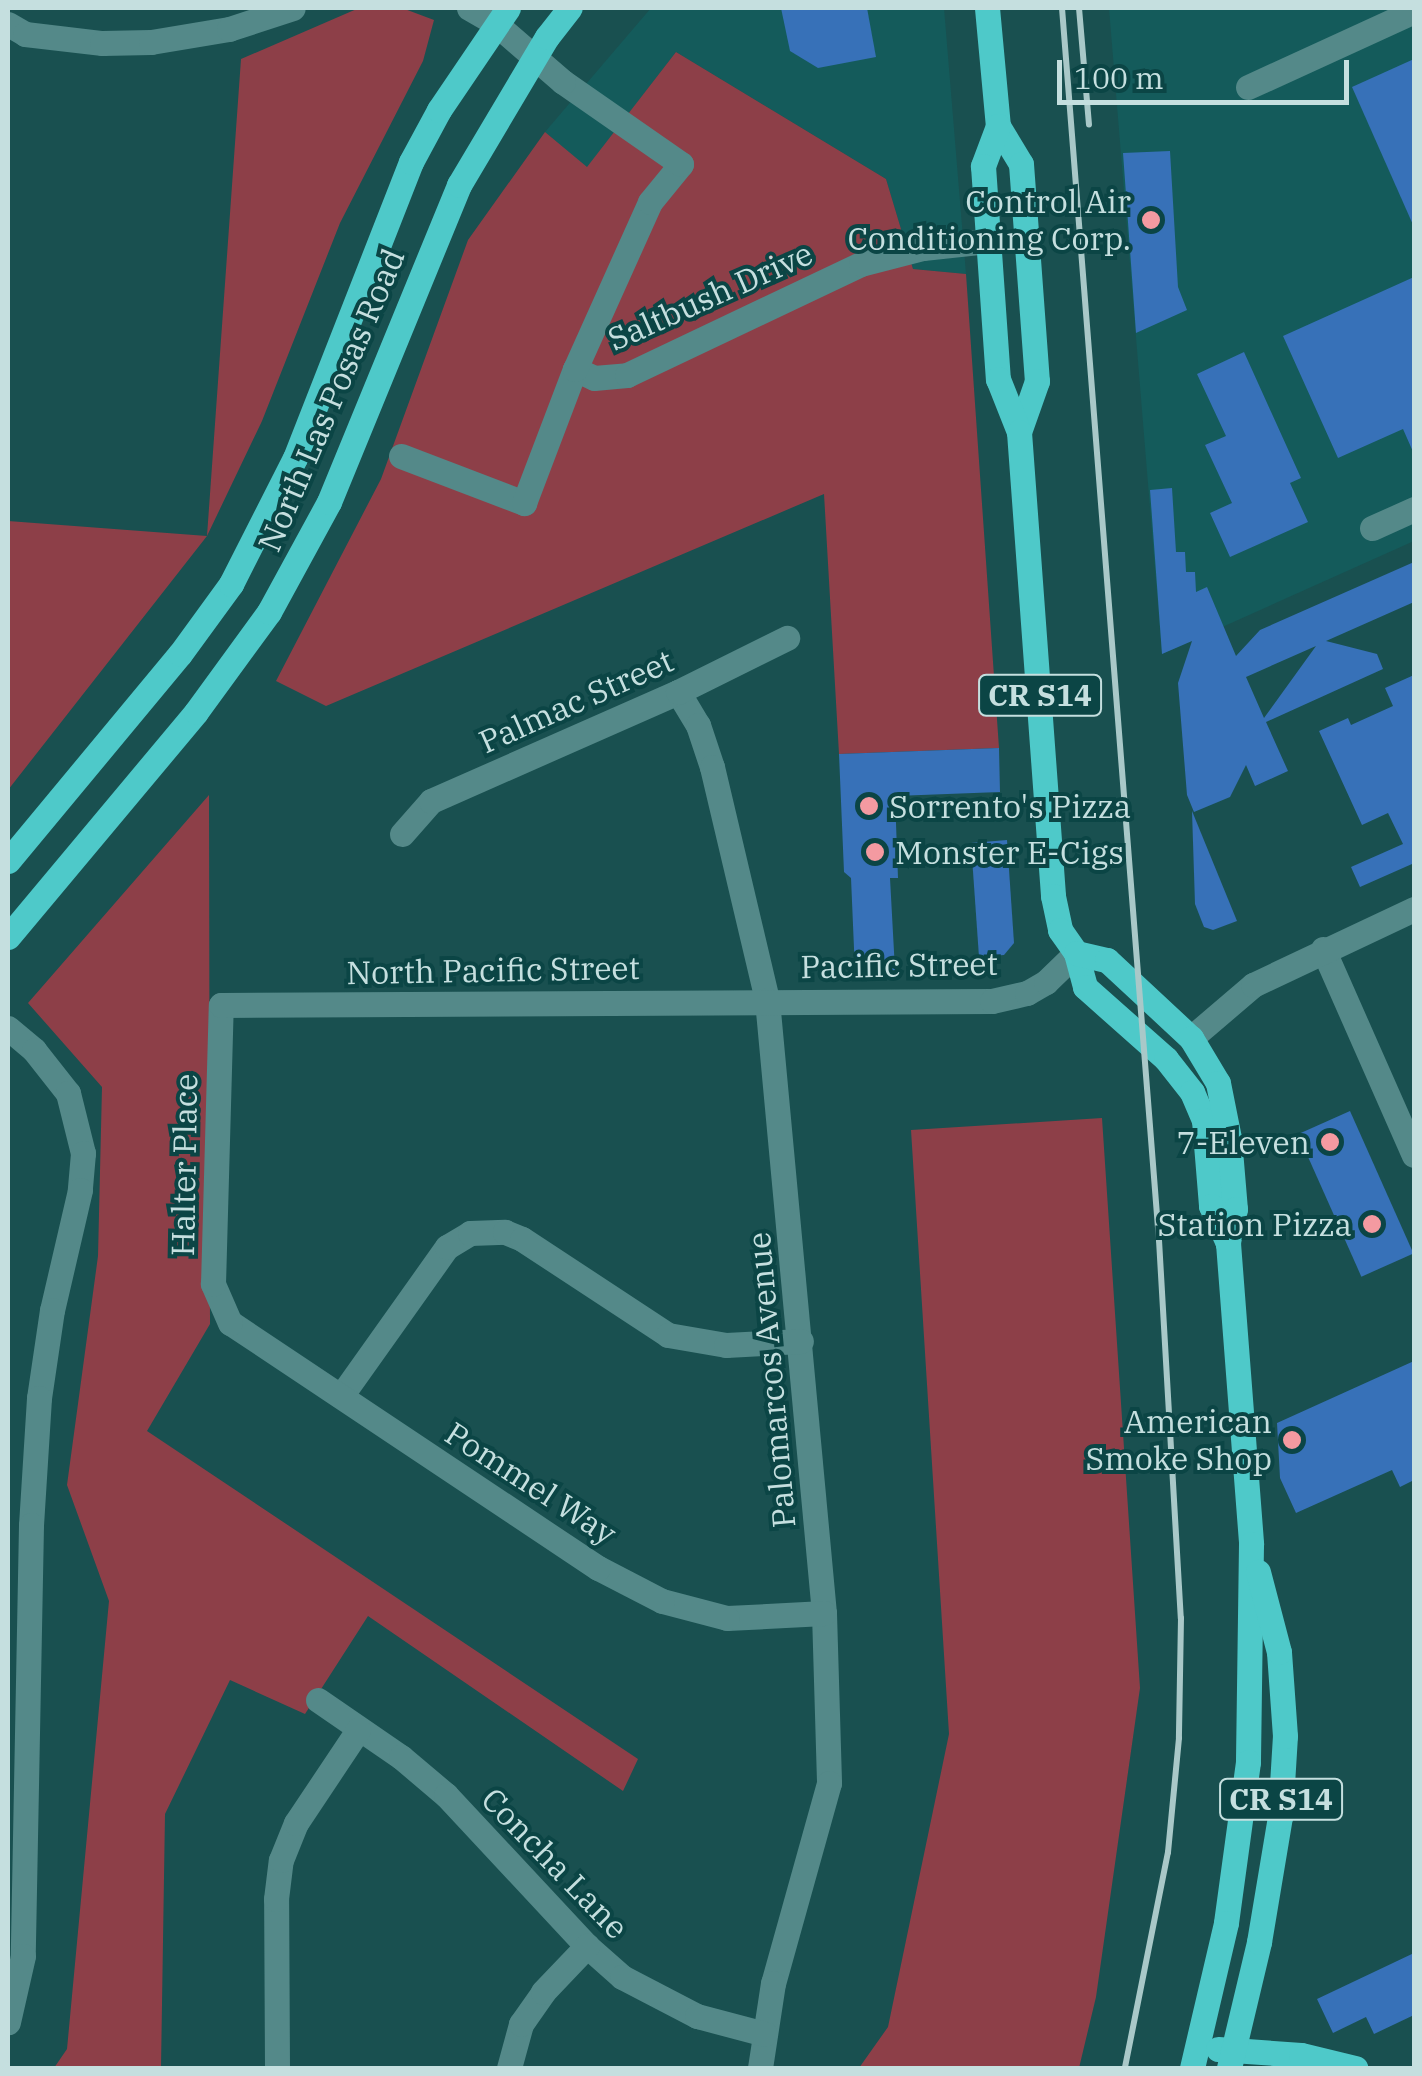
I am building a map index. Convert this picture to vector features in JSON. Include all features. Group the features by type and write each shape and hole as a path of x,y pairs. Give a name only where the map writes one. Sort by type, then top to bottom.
{"main road":[{"name":"North Las Posas Road","path":"8,937 196,712 269,612 329,502 450,205 535,57 570,8"},
{"name":"CR S14","path":"986,8 998,126 1021,164 1037,381 1019,432"},
{"name":"North Las Posas Road","path":"8,861 180,654 231,584 295,458 404,178 439,110 502,15"},
{"name":"CR S14","path":"998,126 983,166 998,379 1019,432 1053,896 1060,930 1076,952 1085,987 1166,1059 1192,1092 1204,1120 1211,1206 1228,1243"},
{"path":"989,242 1008,243 1016,330 1035,359"},
{"name":"CR S14","path":"1076,952 1107,960 1191,1038 1209,1062 1223,1104 1236,1209 1228,1243 1250,1544 1246,1780 1226,1923 1195,2056"},
{"name":"CR S14","path":"1238,2063 1280,1817 1285,1736 1279,1652 1250,1544"},
{"path":"1195,2056 1238,2063 1300,2055 1355,2068"}],"street":[{"path":"13,33 102,43 151,42 229,28 293,8"},
{"path":"401,456 524,503 575,369 650,202 681,164 563,82 535,57 502,15 469,8"},
{"path":"1248,87 1414,11"},
{"name":"Saltbush Drive","path":"575,369 594,378 628,375 861,264 924,248 989,242"},
{"path":"1372,528 1414,509"},
{"name":"Palmac Street","path":"402,834 430,801 678,692 786,638"},
{"name":"Palomarcos Avenue","path":"678,692 698,725 712,767 767,1000 824,1613 829,1783 773,1983 760,2068"},
{"path":"1191,1038 1252,984 1414,909"},
{"path":"1323,949 1414,1155"},
{"name":"Pacific Street","path":"767,1000 992,1000 1027,993 1046,982 1076,952"},
{"name":"North Pacific Street","path":"221,1005 767,1000"},
{"name":"Halter Place","path":"221,1005 214,1284 230,1323"},
{"path":"8,1028 34,1050 68,1094 82,1153 80,1190 52,1310 19,1525 16,1827 23,1956 8,2022"},
{"path":"341,1396 447,1246 470,1233 506,1232 522,1239 668,1335 726,1345 801,1341"},
{"name":"Pommel Way","path":"230,1323 598,1568 662,1601 727,1618 824,1613"},
{"name":"Concha Lane","path":"318,1700 402,1758 446,1796 586,1946 622,1977 664,2002 765,2034"},
{"path":"277,2068 276,1899 280,1860 296,1823 358,1730"},
{"path":"510,2068 522,2024 542,1992 586,1946"}],"shaded area":[{"path":"359,8 402,8 434,20 423,61 340,223 262,421 207,536 241,59"},
{"path":"651,8 944,8 966,274 913,269 886,179 676,52 587,168 545,132"},
{"path":"1109,8 1414,8 1414,541 1162,654"},
{"path":"676,52 886,179 913,269 966,274 999,748 839,754 824,494 326,706 276,681 381,479 468,240 545,132 587,167"},
{"path":"8,521 207,536 8,790"},
{"path":"209,795 210,1324 147,1431 638,1759 623,1791 368,1616 305,1714 230,1680 165,1814 161,2068 54,2068 67,2049 109,1601 67,1485 98,1256 102,1087 28,1003"},
{"path":"1102,1118 1140,1688 1096,1997 1079,2068 859,2068 888,2027 949,1734 911,1130"}],"building":[{"path":"781,8 867,8 876,57 818,68 790,51"},
{"path":"1414,59 1414,227 1352,87"},
{"name":"Control Air Conditioning Corp.","path":"1170,151 1178,287 1187,310 1136,333 1123,153"},
{"path":"1414,277 1414,454 1403,429 1338,458 1283,336"},
{"path":"1244,352 1301,478 1290,483 1308,522 1230,557 1210,513 1232,503 1205,445 1226,436 1197,374"},
{"path":"1172,488 1176,552 1185,552 1186,572 1195,572 1196,592 1207,587 1236,656 1260,630 1414,562 1414,602 1326,641 1377,654 1383,669 1266,722 1288,771 1255,786 1246,765 1230,797 1194,812 1187,795 1178,683 1192,641 1162,654 1150,490","holes":["1316,646 1264,718 1246,677"]},
{"path":"1414,675 1414,870 1412,864 1360,887 1351,867 1403,844 1388,813 1362,825 1319,731 1348,718 1351,725 1393,706 1385,688"},
{"path":"999,748 1000,792 895,796 898,878 890,878 895,970 855,972 851,878 844,872 839,754"},
{"path":"1192,811 1237,921 1213,930 1204,927 1195,904"},
{"path":"1007,840 1014,943 1004,955 979,957 971,843"},
{"path":"1350,1111 1413,1254 1361,1277 1298,1134"},
{"path":"1414,1361 1414,1480 1400,1487 1392,1470 1296,1513 1280,1478 1277,1423"},
{"path":"1414,1953 1414,2015 1374,2034 1366,2017 1333,2033 1317,1999"}],"railway":[{"path":"1062,8 1159,1240 1181,1618 1179,1738 1168,1852 1125,2068"},
{"path":"1079,8 1089,125"}],"place":[{"name":"Control Air Conditioning Corp.","path":"1151,220"},
{"name":"Sorrento's Pizza","path":"869,806"},
{"name":"Monster E-Cigs","path":"875,852"},
{"name":"7-Eleven","path":"1330,1142"},
{"name":"Station Pizza","path":"1372,1224"},
{"name":"American Smoke Shop","path":"1292,1440"}]}
